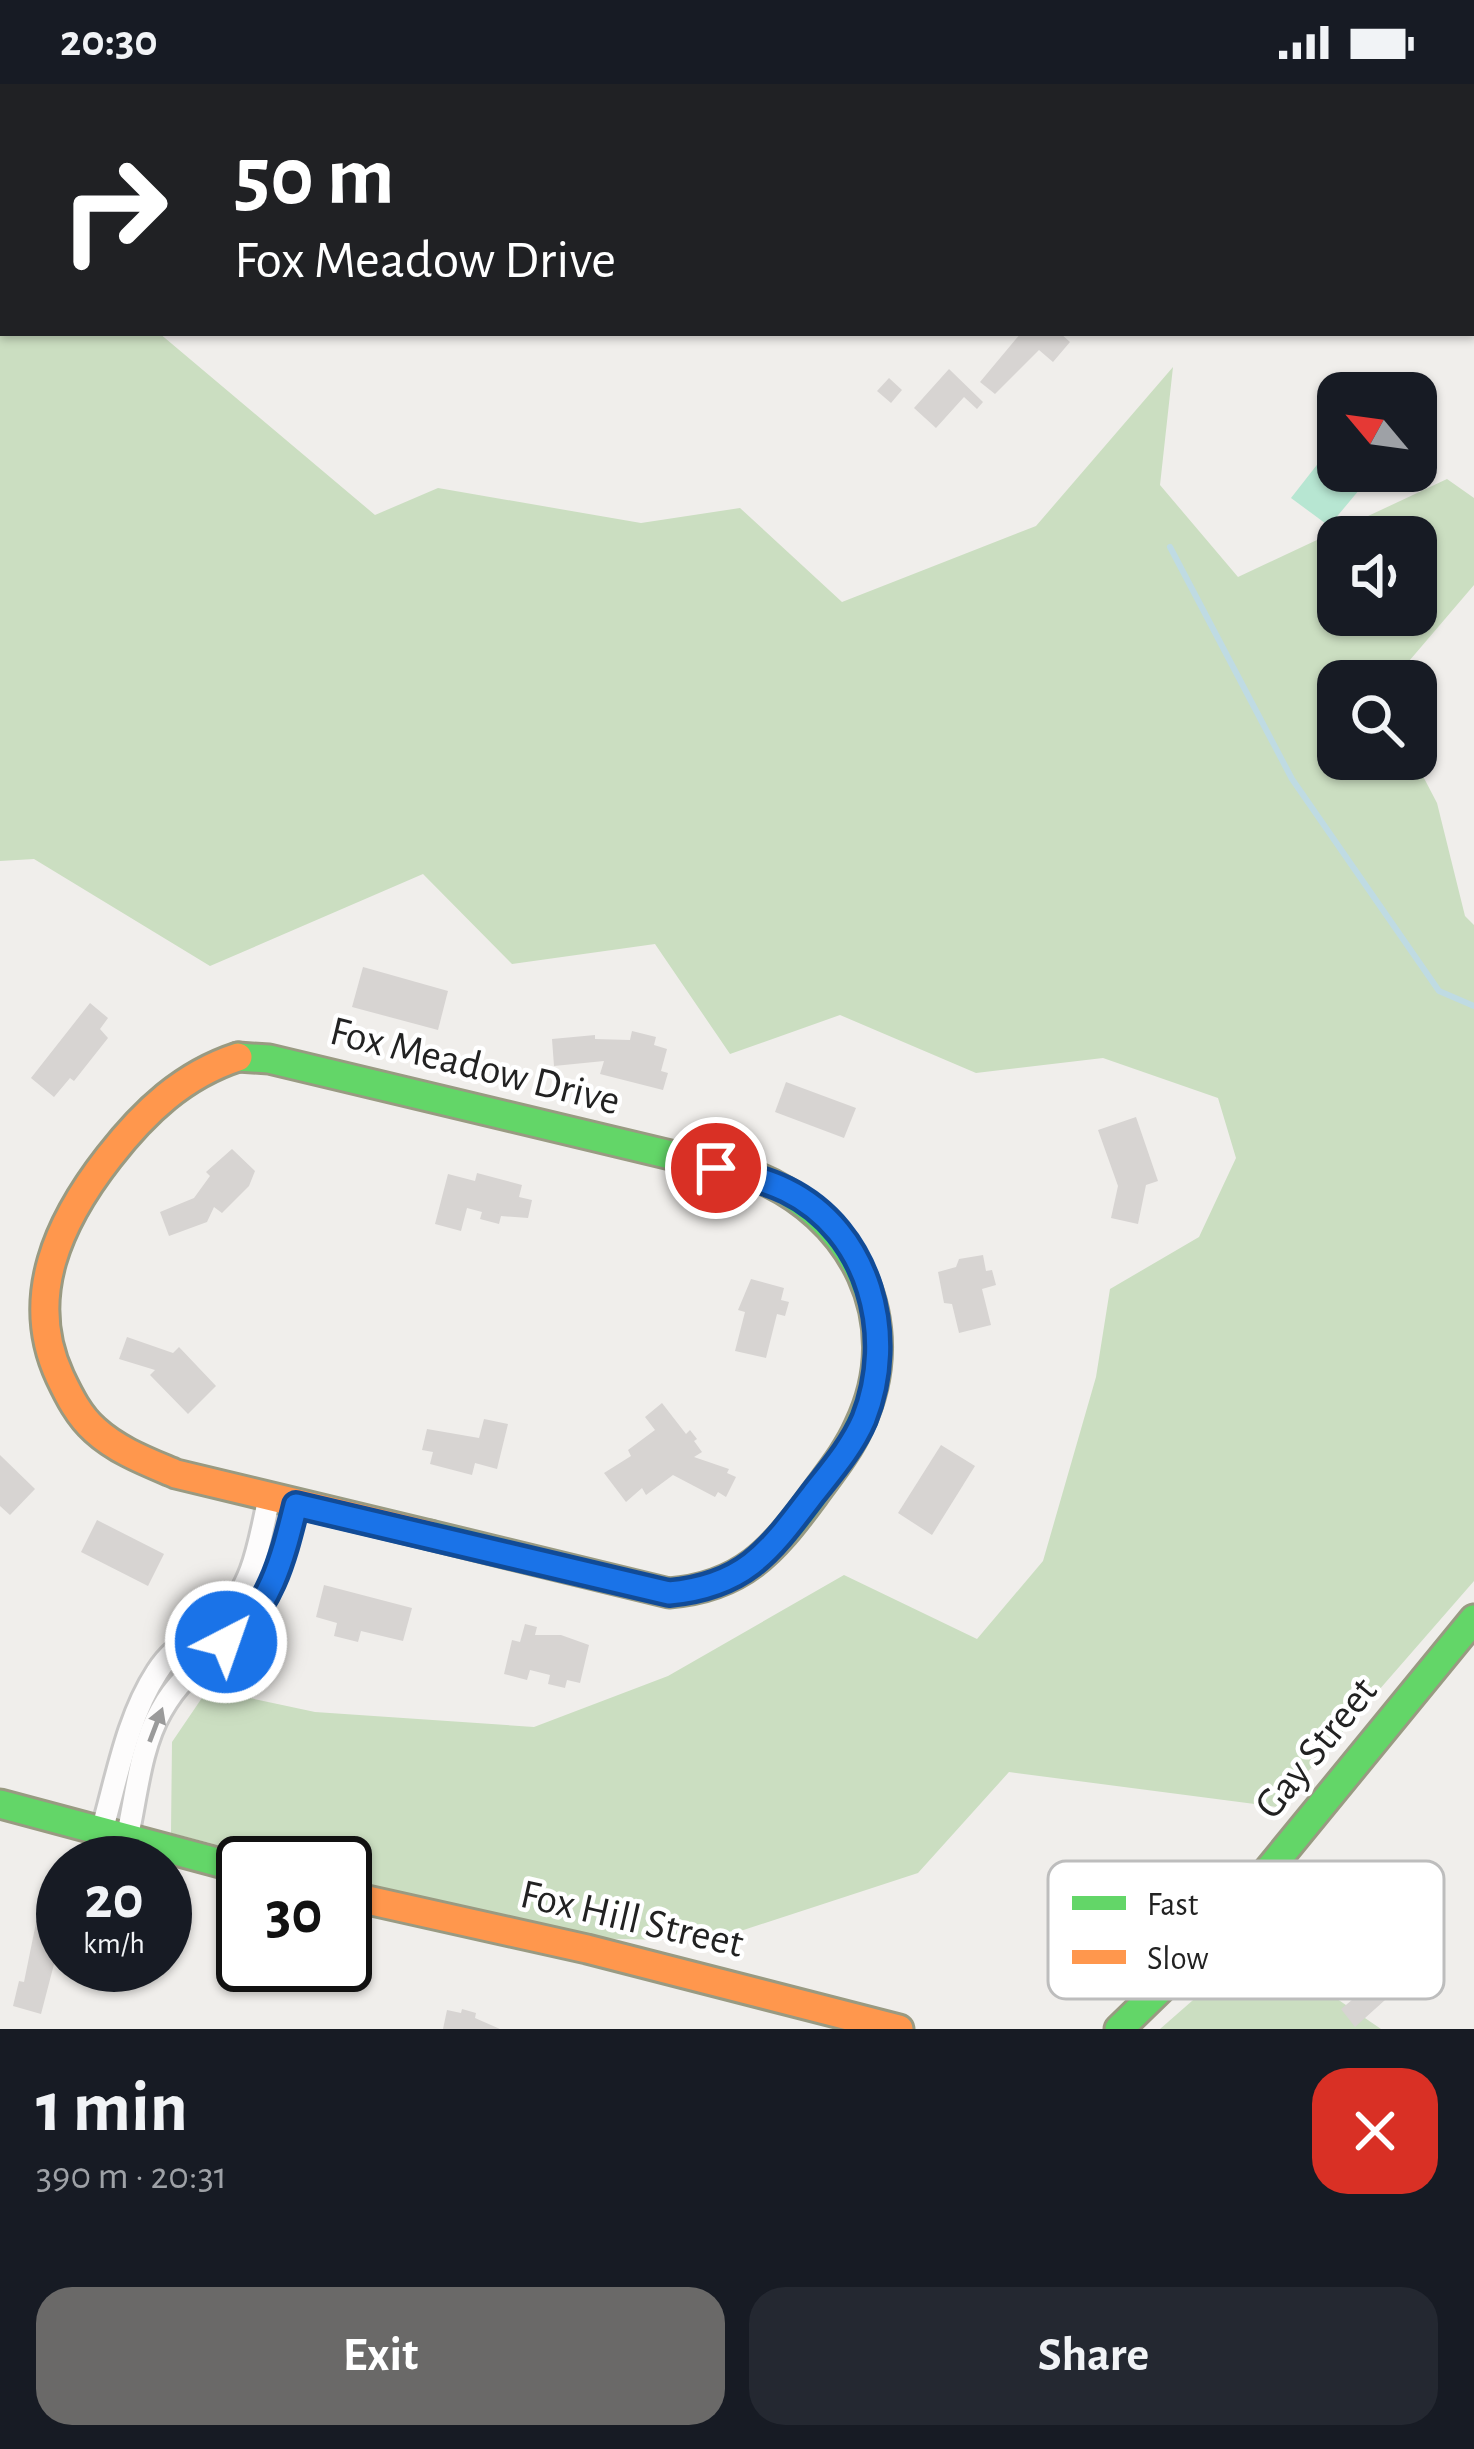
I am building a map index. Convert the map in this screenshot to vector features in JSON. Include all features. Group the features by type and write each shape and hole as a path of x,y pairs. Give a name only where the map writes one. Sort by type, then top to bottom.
{"street":[{"name":"Fox Meadow Drive","path":"238,1057 269,1059 745,1175 789,1191 808,1206 832,1227 865,1274 879,1326 873,1385 863,1420 845,1452 780,1537 730,1581 669,1593 639,1588 283,1502 176,1474 124,1451 91,1427 64,1387 46,1343 42,1305 49,1258 61,1224 121,1142 177,1086 207,1065 238,1057"},
{"path":"115,1834 158,1716 187,1674 244,1628 276,1577 283,1502"},
{"name":"Gay Street","path":"1276,1861 1474,1619"},
{"path":"0,1804 216,1862"},
{"name":"Fox Hill Street","path":"372,1901 587,1949 899,2029"},
{"name":"Gay Street","path":"1119,2029 1150,1999"}],"green space":[{"path":"0,336 163,336 375,515 438,488 641,523 740,508 842,602 1036,526 1173,367 1160,485 1238,577 1317,540 1317,636 1430,636 1410,660 1317,660 1317,780 1425,780 1437,803 1465,916 1474,925 1474,1581 1277,1807 1009,1772 918,1873 710,1941 579,1938 372,1885 372,1836 216,1836 216,1845 171,1833 172,1742 208,1689 315,1712 534,1727 668,1676 844,1575 977,1639 1043,1561 1096,1377 1110,1289 1199,1237 1236,1158 1218,1098 1103,1058 976,1073 840,1015 730,1054 655,944 512,964 423,874 210,966 34,859 0,861"},
{"path":"1317,465 1317,492 1357,492 1337,516 1317,517 1291,498"},
{"path":"1447,479 1474,498 1474,585 1437,628 1437,516 1368,516 1419,492 1437,492 1437,484"},
{"path":"1194,1999 1337,1999 1381,2029 1160,2029"}],"building":[{"path":"1018,336 1063,336 1070,342 1053,362 1039,350 995,394 980,382"},
{"path":"949,369 983,402 977,409 964,397 936,428 914,408"},
{"path":"889,378 902,390 891,403 877,391"},
{"path":"363,967 448,991 438,1030 352,1007"},
{"path":"90,1003 108,1018 100,1029 108,1038 74,1081 70,1078 54,1097 31,1078"},
{"path":"632,1031 656,1037 654,1045 667,1049 661,1071 668,1073 663,1090 600,1074 604,1061 554,1066 552,1039 595,1035 595,1039 630,1040"},
{"path":"786,1082 856,1108 844,1138 775,1112"},
{"path":"1136,1117 1158,1181 1146,1185 1138,1224 1111,1218 1118,1186 1098,1130"},
{"path":"232,1149 255,1171 249,1186 222,1213 214,1207 207,1222 169,1236 160,1212 194,1198 210,1176 206,1172"},
{"path":"477,1173 522,1185 519,1197 532,1200 528,1218 501,1216 499,1224 480,1219 482,1212 467,1208 461,1231 435,1224 448,1174 475,1181"},
{"path":"983,1255 986,1271 992,1270 996,1285 982,1289 991,1325 959,1333 952,1304 944,1303 938,1272 956,1267 959,1259"},
{"path":"751,1279 784,1288 781,1300 789,1302 785,1316 777,1314 766,1358 735,1351 745,1312 738,1310"},
{"path":"127,1337 173,1353 179,1347 216,1386 188,1414 150,1375 155,1370 119,1359"},
{"path":"662,1403 686,1434 690,1430 697,1439 702,1452 694,1457 729,1469 727,1473 736,1477 726,1497 718,1492 715,1497 673,1475 646,1495 642,1488 626,1502 604,1473 631,1456 628,1450 655,1430 645,1417"},
{"path":"484,1419 508,1424 497,1469 475,1463 472,1475 430,1464 433,1452 422,1450 427,1429 479,1438"},
{"path":"941,1445 975,1466 932,1535 898,1513"},
{"path":"0,1455 35,1489 10,1515 0,1506"},
{"path":"97,1520 164,1554 148,1586 81,1552"},
{"path":"324,1585 412,1608 403,1641 361,1631 358,1642 334,1636 337,1623 316,1617"},
{"path":"525,1624 537,1627 535,1635 561,1635 589,1645 580,1683 567,1680 565,1688 548,1684 550,1675 530,1670 527,1680 504,1674 512,1640 520,1642"},
{"path":"36,1923 36,1992 47,1992 41,2014 13,2006 19,1981 24,1982"},
{"path":"1353,1999 1386,1999 1355,2027 1341,2009"},
{"path":"462,2009 500,2029 443,2029 447,2010 461,2013"}],"waterway":[{"path":"1170,547 1292,779 1439,991 1474,1006"}],"traffic: fast":[{"path":"238,1057 269,1059 750,1174 818,1215 843,1243 862,1276 874,1311 878,1348 873,1387 859,1426 784,1534 736,1574 669,1593 430,1535"},
{"path":"1276,1861 1474,1619"},
{"path":"0,1804 216,1862"},
{"path":"1119,2029 1150,1999"}],"traffic: slow":[{"path":"238,1057 200,1074 151,1110 109,1157 75,1207 52,1261 46,1289 49,1347 60,1377 95,1430 123,1450 176,1474 430,1535"},
{"path":"372,1901 587,1949 899,2029"}],"route":[{"path":"226,1642 260,1608 276,1577 296,1505 669,1593 703,1590 730,1581 780,1537 845,1452 863,1420 873,1385 879,1326 865,1274 832,1227 789,1191 716,1168"}]}
